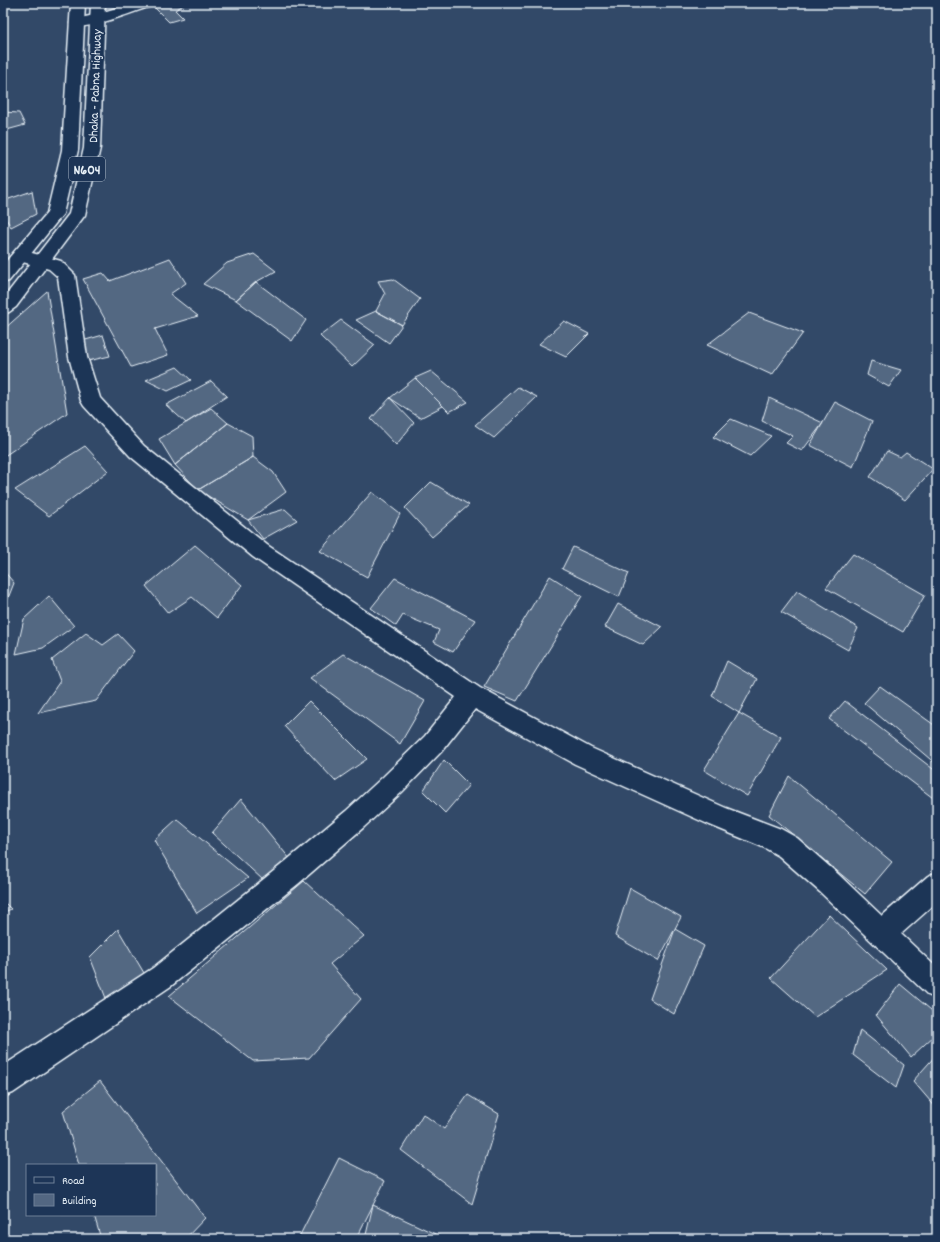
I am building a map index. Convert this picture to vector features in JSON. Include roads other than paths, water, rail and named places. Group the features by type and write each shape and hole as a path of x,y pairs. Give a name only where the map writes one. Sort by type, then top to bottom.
{"main road":[{"name":"Dhaka - Pabna Highway","path":"3,277 55,214 59,200 70,150 78,3"},
{"path":"77,23 97,11 146,3"},
{"name":"Dhaka - Pabna Highway","path":"3,308 10,303 77,215 92,148 97,11"},
{"path":"21,256 55,265 66,275 78,357 91,401 137,451 260,551 472,695 583,756 719,817 772,838 788,847 882,933 937,986"},
{"path":"3,1083 162,977 289,875 355,819 393,784 433,744 472,695"},
{"path":"882,933 937,885"}]}
